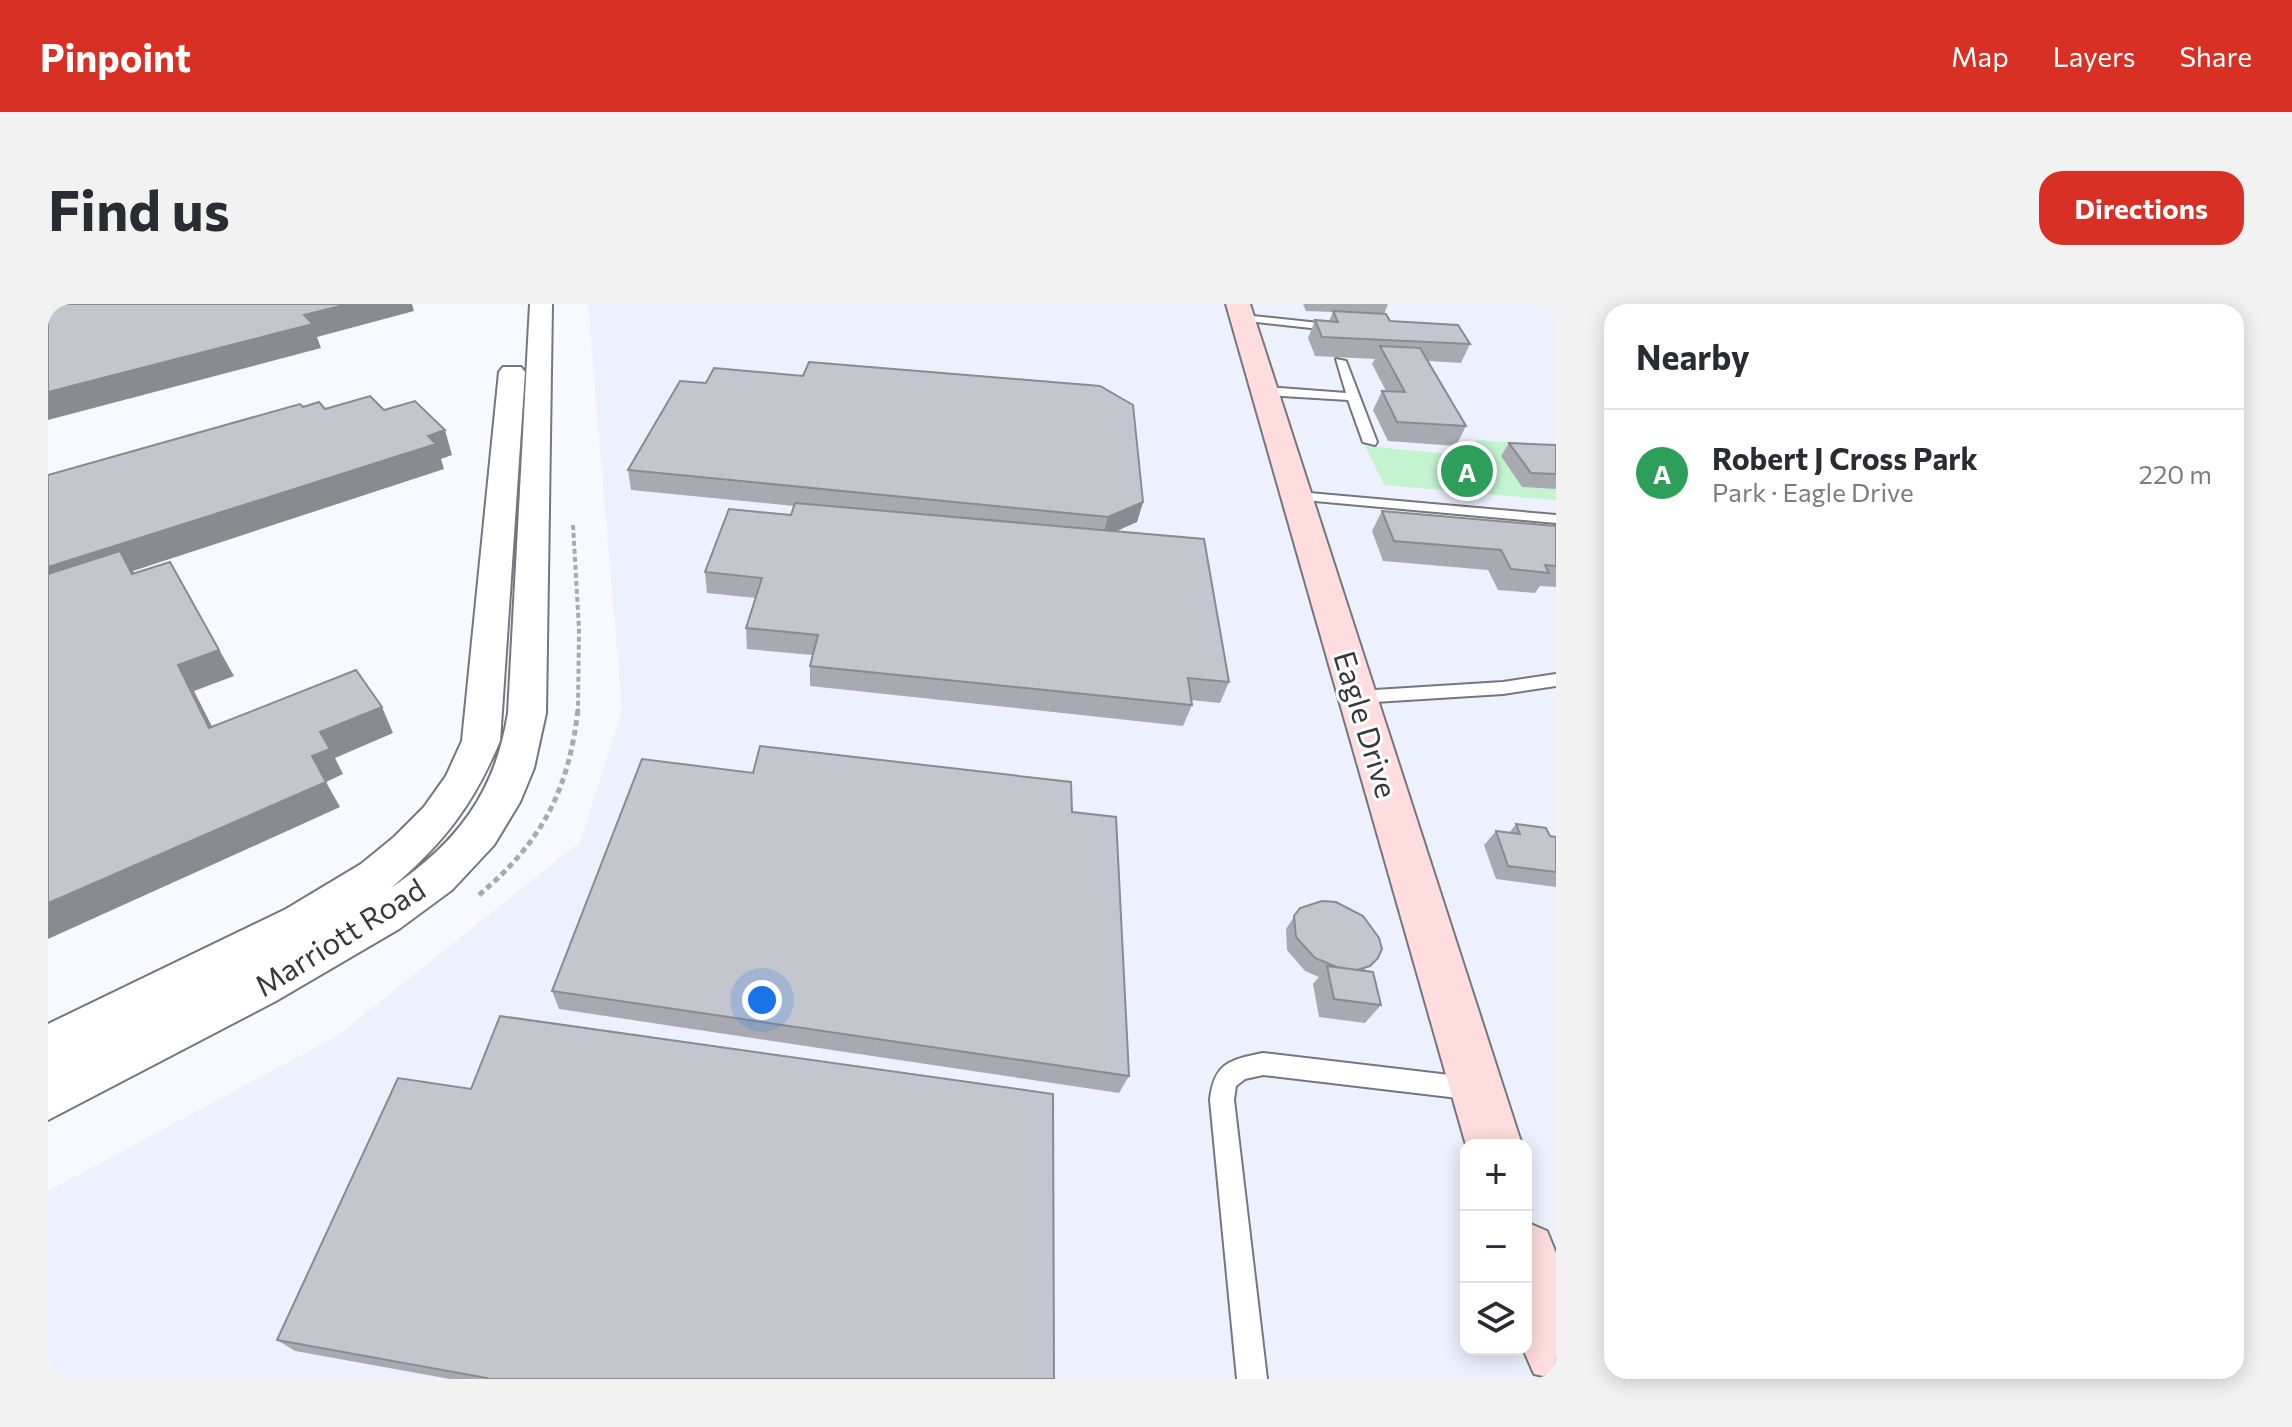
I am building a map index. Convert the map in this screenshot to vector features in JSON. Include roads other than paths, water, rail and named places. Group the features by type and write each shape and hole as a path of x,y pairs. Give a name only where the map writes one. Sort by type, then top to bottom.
{"street":[{"name":"Marriott Road","path":"48,1048 350,895 411,848 446,806 473,765 481,741 518,304"},
{"name":"Marriott Road","path":"48,1096 276,978 379,919 426,885 466,850 496,809 516,768 527,713 541,304"},
{"name":"Eagle Drive","path":"1241,311 1492,1139"},
{"path":"1537,1261 1556,1352"}],"lane":[{"path":"1241,311 1356,329"},
{"path":"1340,361 1370,442"},
{"path":"1265,391 1353,397"},
{"path":"1298,496 1556,519"},
{"path":"1359,697 1489,690 1556,680"},
{"path":"1252,1379 1222,1100 1224,1081 1239,1069 1263,1064 1477,1089"}],"place":[{"name":"Robert J Cross Park","path":"1467,471"}]}
